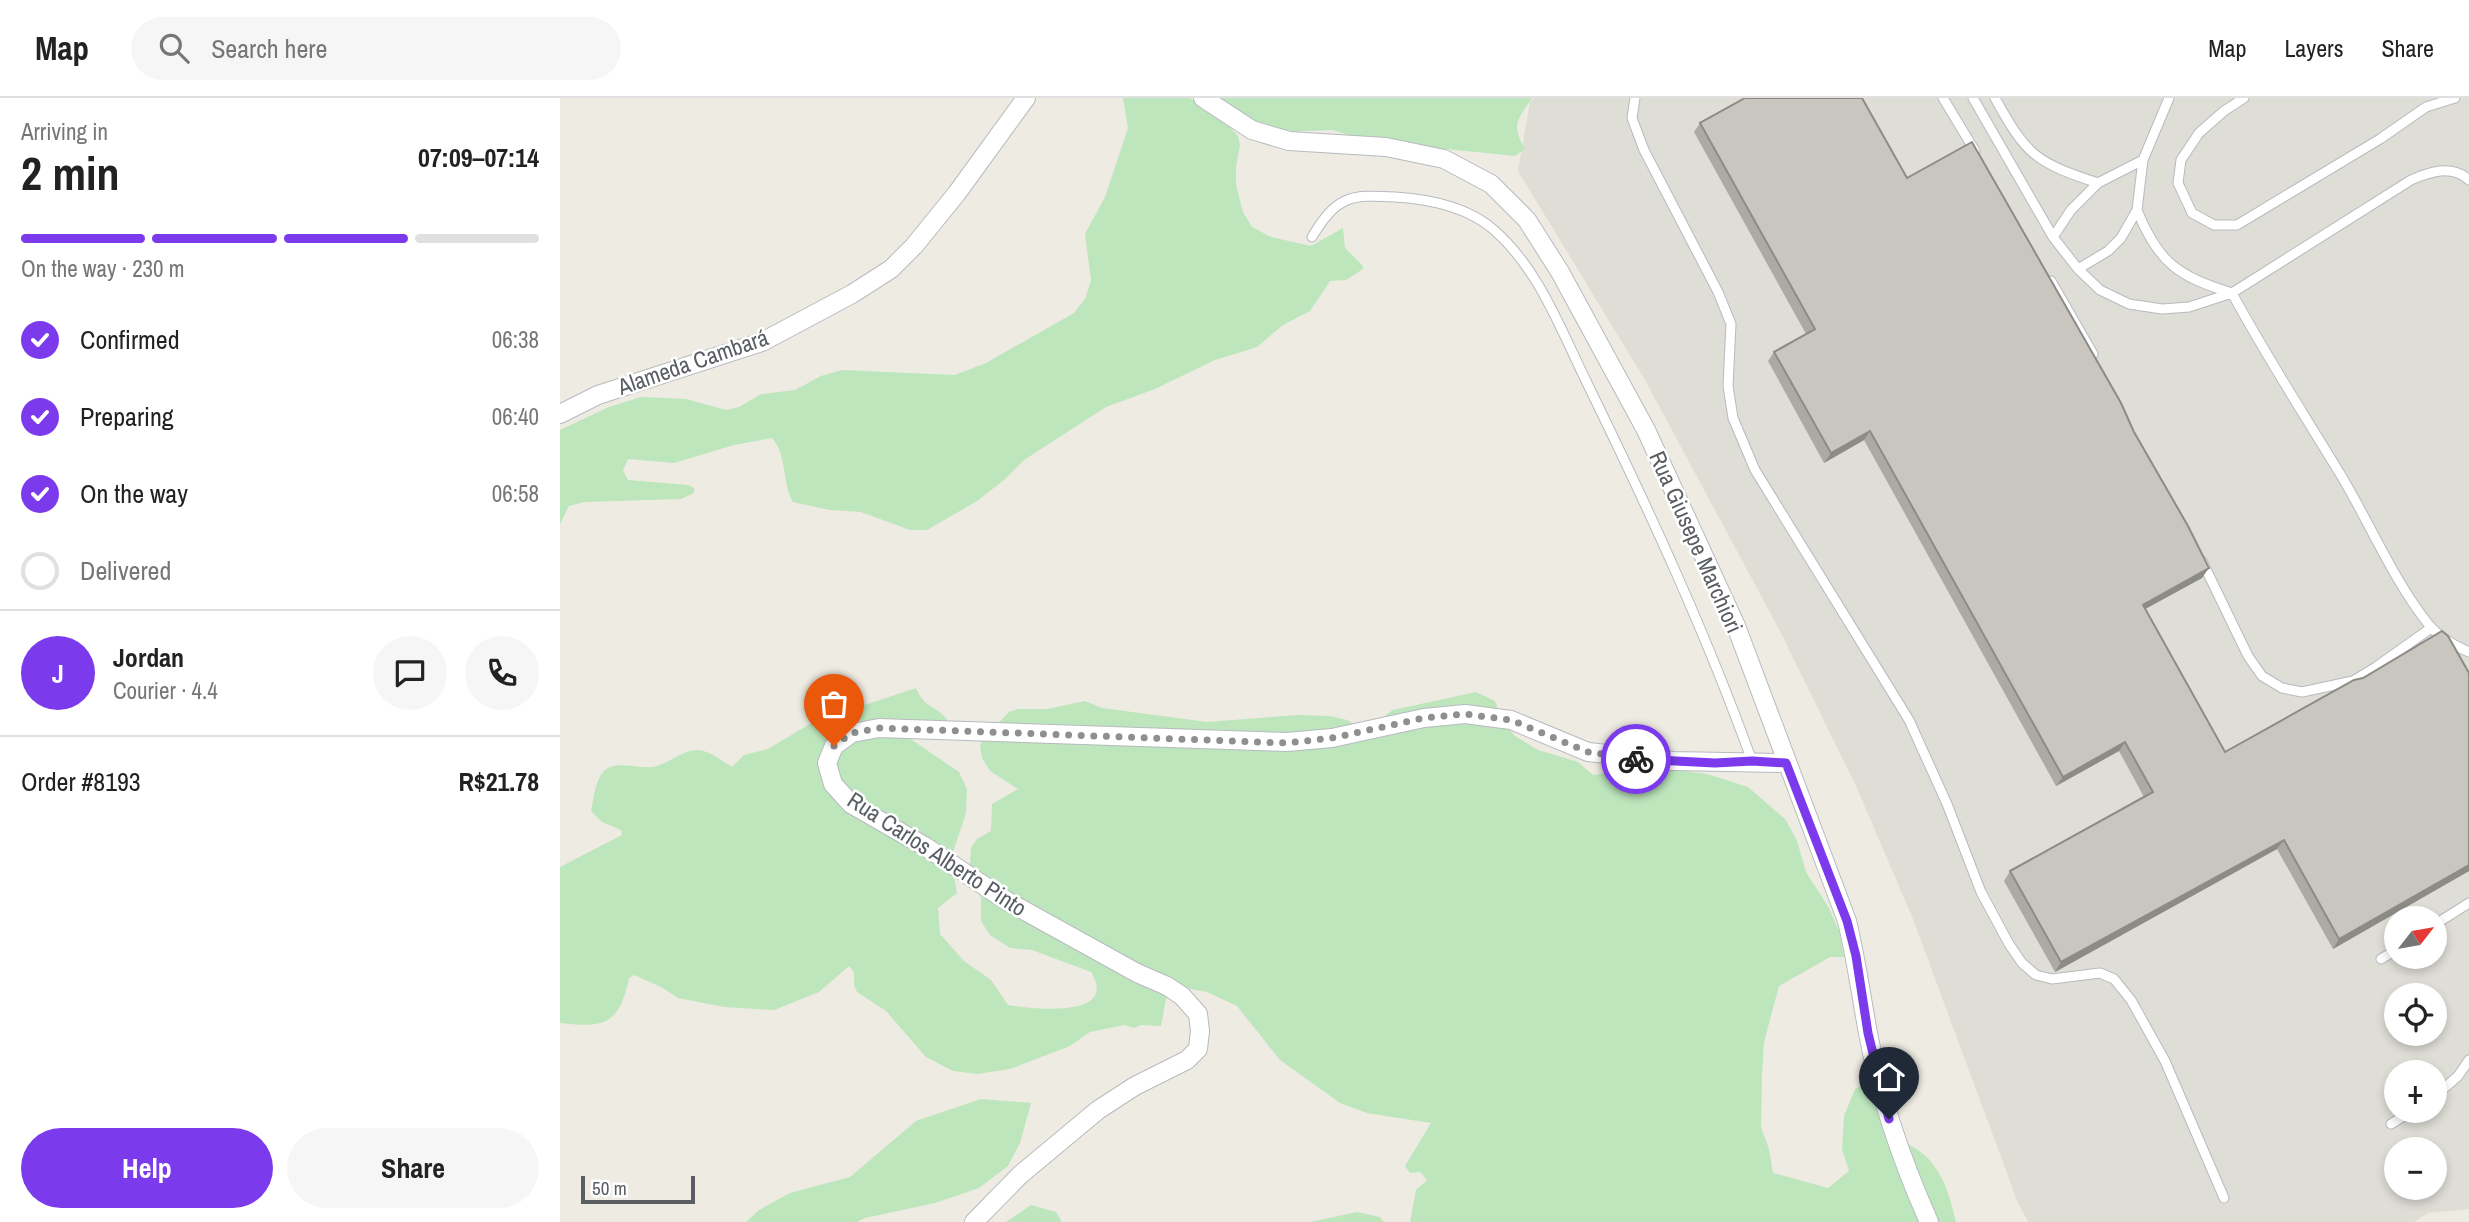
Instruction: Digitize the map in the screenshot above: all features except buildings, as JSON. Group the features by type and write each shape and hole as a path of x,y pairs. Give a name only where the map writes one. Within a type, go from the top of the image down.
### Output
{"street":[{"name":"Alameda Cambará","path":"560,414 598,395 762,342 852,294 891,269 914,246 957,193 1026,98"},
{"name":"Rua Giusepe Marchiori","path":"1203,98 1252,130 1290,141 1386,147 1444,159 1491,184 1527,220 1560,272 1646,430 1736,626 1847,921 1882,1094 1896,1144 1929,1222"},
{"name":"Rua Carlos Alberto Pinto","path":"974,1222 1020,1175 1098,1110 1135,1086 1187,1060 1198,1049 1198,1014 1182,996 1167,986 1137,973 1030,914 926,847 851,804 833,785 827,763 834,746 852,733 879,728 1287,743 1332,738 1424,718 1465,714 1511,720 1588,752 1673,761 1786,763"}],"lane":[{"path":"1635,98 1632,118 1644,150 1718,292 1731,324 1728,386 1733,418 1755,470 1909,720 1947,804 1981,892 2008,944 2022,963 2036,975 2052,979 2099,973 2114,979 2131,1000 2165,1061 2224,1198"},
{"path":"1944,98 1977,155"},
{"path":"1973,98 2053,237 2078,270 2100,290 2129,304 2140,306 2162,309 2189,307 2232,293 2411,180 2431,171 2448,171 2465,176 2469,180"},
{"path":"1995,98 2019,139 2037,158 2055,169 2098,183"},
{"path":"2078,270 2108,251 2121,238 2137,210 2143,160 2169,98"},
{"path":"2244,98 2199,133 2181,160 2178,183 2192,213 2214,225 2237,225 2380,139 2431,102 2455,98"},
{"path":"2053,237 2071,210 2098,183 2143,160"},
{"path":"1312,237 1325,215 1340,202 1366,195 1423,199 1460,211 1491,227 1517,252 1541,291 1628,467 1724,682 1752,761"},
{"path":"2137,210 2149,239 2165,260 2205,285 2232,293 2270,363 2342,477 2410,597 2431,628 2469,652"},
{"path":"2046,273 2101,369"},
{"path":"2200,555 2248,656 2262,676 2282,688 2302,692 2353,681 2431,628"},
{"path":"2447,917 2469,903"},
{"path":"2447,1086 2469,1060"}],"shaded area":[{"path":"1534,98 2469,98 2469,1209 2428,1213 2414,1222 2028,1222 2018,1203 1913,919 1856,786 1780,631 1645,380 1518,171 1530,102"}],"green space":[{"path":"1123,98 1190,98 1225,122 1238,136 1240,145 1236,185 1243,212 1252,227 1271,237 1311,246 1343,228 1345,248 1363,269 1346,280 1330,281 1310,311 1283,325 1257,347 1215,360 1155,389 1106,407 1024,460 977,501 927,530 910,530 861,512 830,510 793,502 780,452 772,438 734,445 674,463 628,459 623,470 628,480 688,485 694,488 694,493 681,499 584,502 569,506 560,524 560,430 609,407 641,397 686,399 726,410 739,407 761,394 795,390 821,376 842,370 955,375 986,363 1074,313 1085,299 1091,280 1085,234 1105,197 1128,128"},
{"path":"1204,98 1532,98 1517,128 1525,149 1515,156 1367,141 1333,130 1279,132"},
{"path":"916,688 923,700 948,721 940,727 906,736 959,772 967,789 966,813 951,858 957,893 938,908 940,934 964,961 991,980 1008,1005 1020,1007 1069,1008 1094,998 1097,987 1091,972 1032,950 1010,948 990,935 981,921 981,898 970,864 971,848 977,839 991,831 992,804 1018,789 990,771 982,758 980,746 983,739 1009,712 1018,709 1047,709 1085,701 1102,708 1207,722 1297,715 1330,716 1347,720 1367,731 1393,710 1476,692 1495,701 1503,723 1515,736 1538,750 1578,762 1593,775 1651,767 1707,774 1748,787 1786,820 1797,841 1806,872 1829,908 1839,931 1844,957 1830,957 1779,986 1764,1042 1762,1075 1761,1127 1769,1149 1773,1173 1828,1188 1849,1171 1842,1149 1844,1116 1855,1089 1869,1081 1877,1113 1893,1139 1919,1151 1937,1170 1956,1222 1410,1222 1416,1190 1427,1180 1420,1172 1410,1173 1405,1166 1431,1123 1367,1113 1340,1103 1280,1060 1237,1006 1207,992 1185,988 1173,991 1166,999 1161,1026 1141,1025 1134,1028 1124,1025 1090,1032 1070,1046 1010,1069 977,1074 953,1071 926,1057 886,1011 857,992 854,972 849,966 819,992 774,1010 724,1007 678,998 634,975 629,978 620,1006 608,1020 588,1025 560,1023 560,867 622,835 621,830 602,822 591,811 597,784 605,770 622,765 653,767 693,750 711,754 732,767 744,755 768,749 828,713 868,704"},
{"path":"981,1099 1031,1103 1020,1143 1008,1166 979,1188 935,1203 857,1222 746,1222 759,1210 790,1193 850,1177 916,1121"},
{"path":"1031,1205 1056,1212 1062,1222 1006,1222"},
{"path":"1357,1212 1380,1217 1384,1222 1310,1222"}],"way so far":[{"path":"834,746 852,733 879,728 1287,743 1332,738 1424,718 1465,714 1511,720 1588,752 1636,759"}],"route":[{"path":"1636,759 1786,763 1847,921 1856,956 1868,1033 1889,1119"}]}
